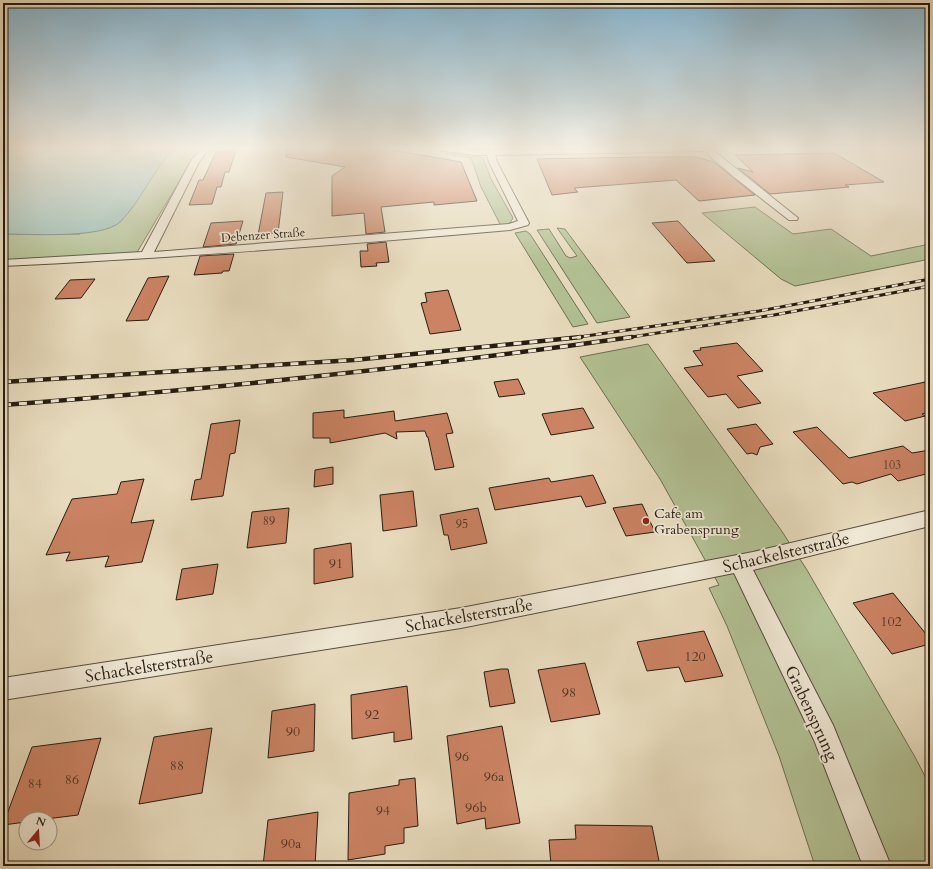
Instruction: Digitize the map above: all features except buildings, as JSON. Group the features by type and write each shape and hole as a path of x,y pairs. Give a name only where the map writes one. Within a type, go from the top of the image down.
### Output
{"street":[{"path":"146,256 181,189"},
{"name":"Debenzer Straße","path":"3,263 146,256 370,240 510,227 524,223 506,189"},
{"path":"754,189 793,218"},
{"name":"Schackelsterstraße","path":"3,689 461,618 739,564 930,518"},
{"name":"Grabensprung","path":"739,564 752,587 824,734 877,866"}],"green space":[{"path":"132,189 175,189 136,254 3,261 3,234 80,234"},
{"path":"482,189 496,189 513,218 510,223 501,226"},
{"path":"755,207 793,234 831,229 871,256 930,244 930,259 795,286 781,279 702,213"},
{"path":"557,228 565,229 630,317 597,323 537,230 549,229 566,256 570,258 577,256"},
{"path":"526,231 530,234 588,324 573,327 515,233"},
{"path":"648,344 781,530 807,570 915,757 930,786 930,866 815,866 779,756 727,626 709,588 719,585 660,479 580,357"}],"water":[{"path":"3,189 145,189 128,213 120,222 111,227 98,231 82,233 47,235 3,234"}],"railway":[{"path":"574,338 759,311 930,279"},
{"path":"626,338 774,315 930,286"},
{"path":"574,338 581,337"},
{"path":"626,338 632,337"},
{"path":"3,382 354,360 574,338"},
{"path":"3,405 160,392 318,376 475,358 626,338"}],"place":[{"name":"Cafe am Grabensprung","path":"646,521"}]}
